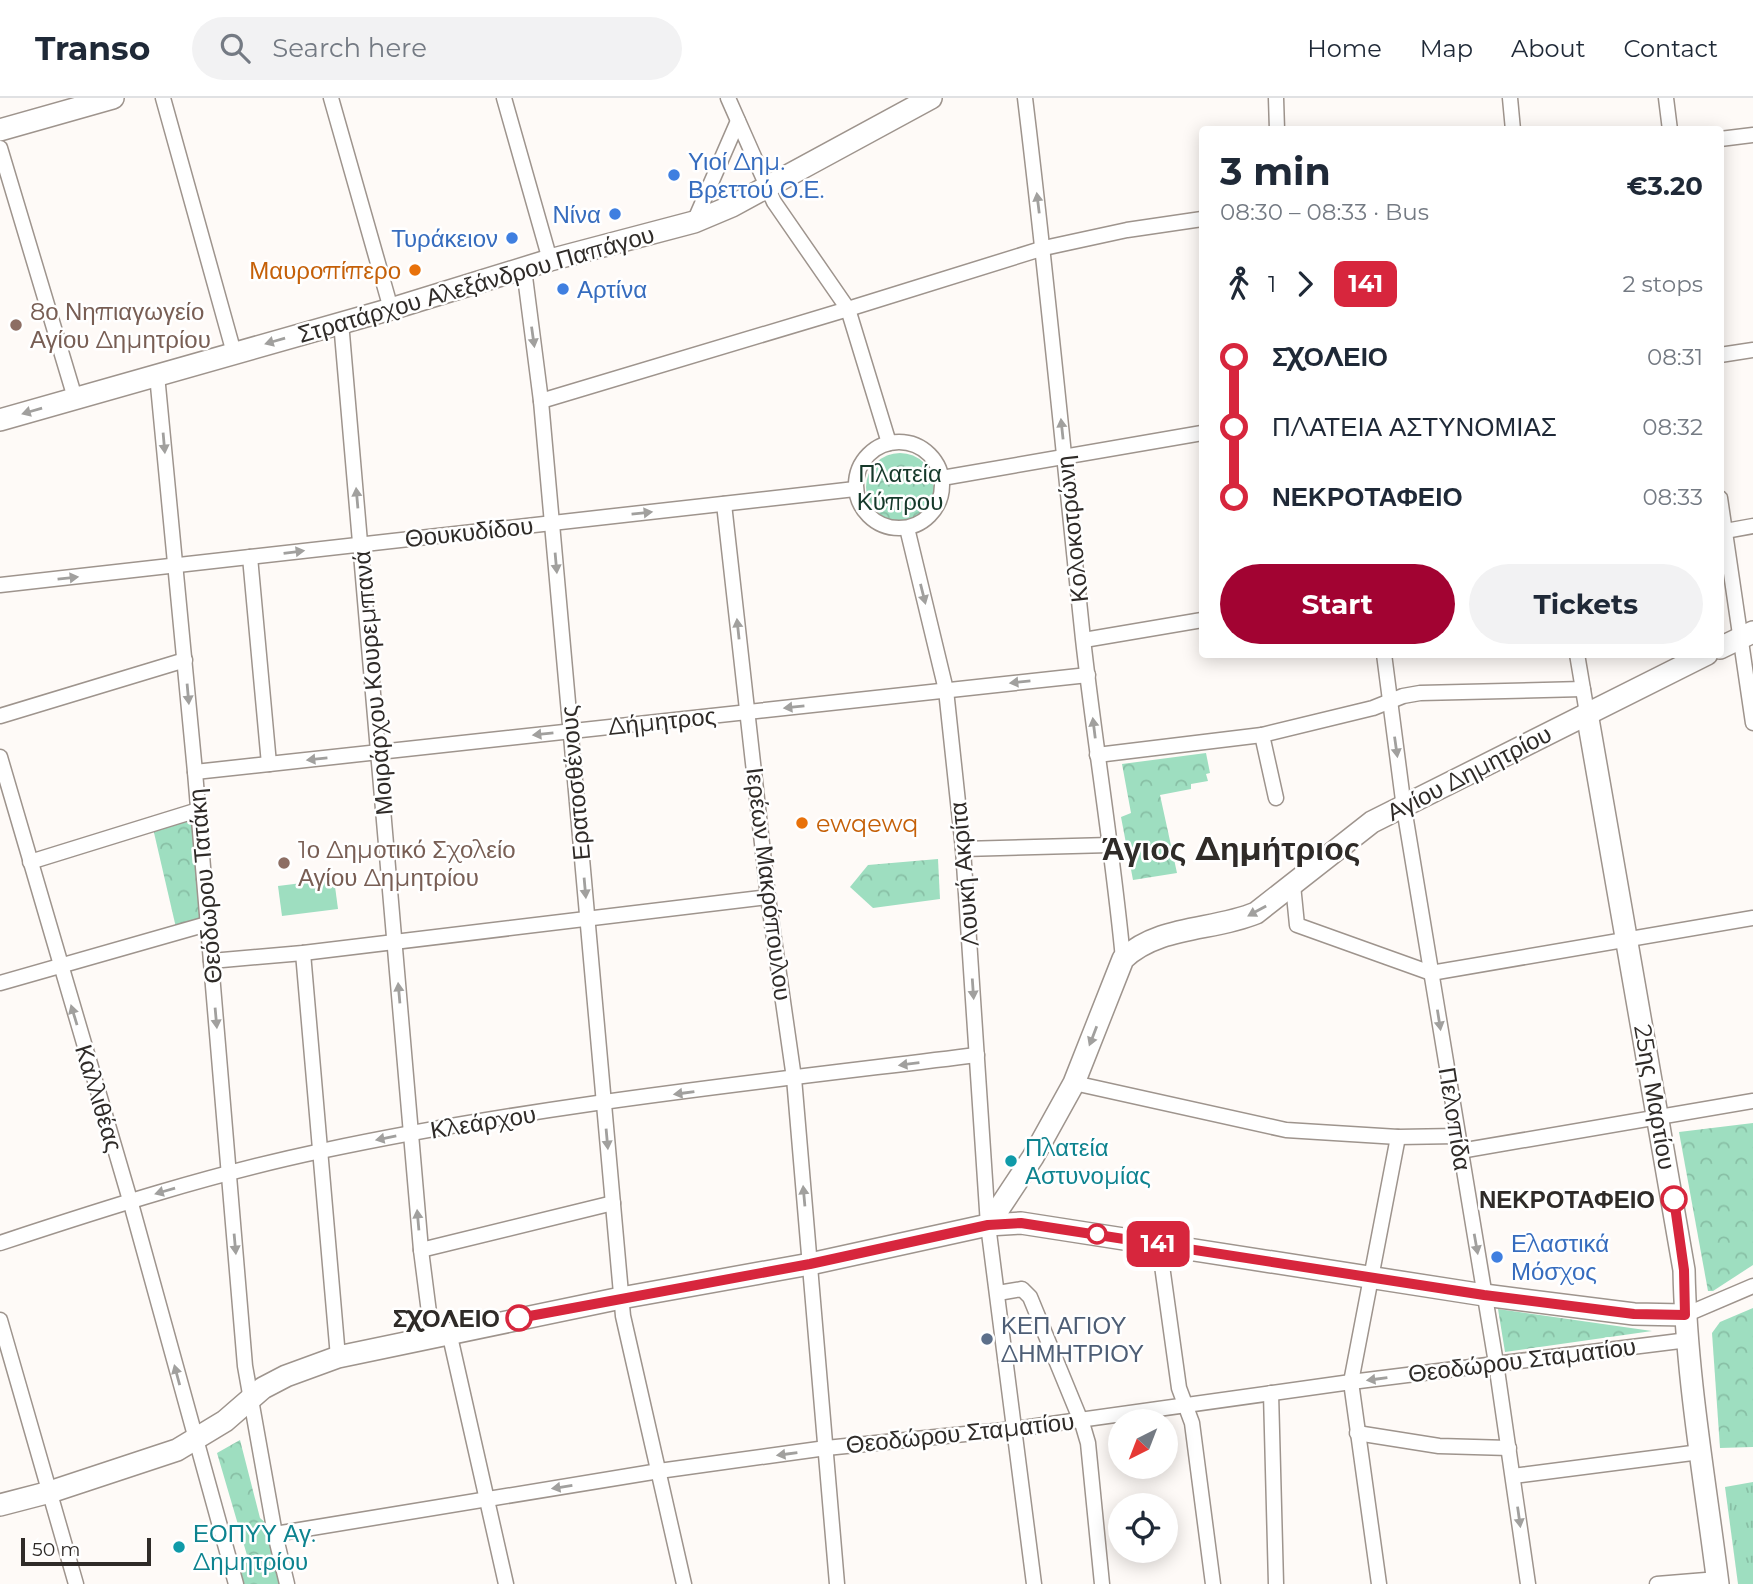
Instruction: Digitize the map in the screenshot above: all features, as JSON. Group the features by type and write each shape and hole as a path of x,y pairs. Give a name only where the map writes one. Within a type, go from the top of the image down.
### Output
{"main road":[{"path":"0,130 113,98"},
{"name":"Στρατάρχου Αλεξάνδρου Παπάγου","path":"0,420 391,309 550,260 694,222 766,188 905,104 931,98"},
{"path":"1724,646 1746,635"},
{"name":"Αγίου Δημητρίου","path":"1123,959 1143,943 1155,938 1256,913 1372,822 1699,658"},
{"name":"25ης Μαρτίου","path":"1587,713 1684,1270 1685,1315 1718,1581"},
{"path":"988,1225 1034,1157 1074,1083 1123,959"},
{"path":"0,1505 50,1492 177,1450 225,1421 263,1388 286,1376 338,1357 621,1297 810,1264 988,1225 1021,1223 1484,1295 1634,1314 1685,1315"}],"street":[{"path":"163,98 234,353"},
{"path":"331,98 391,309"},
{"path":"505,98 550,260"},
{"path":"728,98 766,188 848,309 889,443"},
{"name":"Κολοκοτρώνη","path":"1025,98 1044,248 1097,755 1123,959"},
{"path":"1276,98 1277,126"},
{"path":"1510,98 1513,126"},
{"path":"1666,98 1670,126"},
{"path":"694,222 738,121"},
{"path":"1724,139 1753,135"},
{"path":"0,148 75,398"},
{"path":"541,401 1044,248 1127,230 1199,219"},
{"name":"Ερατοσθένους","path":"524,269 541,401 623,1316 684,1584"},
{"name":"Μοιράρχου Κουρεμπανά","path":"341,322 421,1250 441,1334 488,1499 506,1584"},
{"path":"1724,354 1753,349"},
{"name":"Θεόδωρου Τατάκη","path":"157,375 195,772 245,1366 275,1534 288,1584"},
{"path":"942,478 1199,434"},
{"path":"889,443 911,443 926,451 937,465 942,478 941,497 934,510 924,521 907,528 888,527 872,519 863,509 855,489 858,471 866,457 889,443"},
{"name":"Θουκυδίδου","path":"0,585 855,489"},
{"name":"Ιερέων Μακρόπουλου","path":"724,504 768,897 794,1078 837,1584"},
{"path":"1724,532 1753,526"},
{"name":"Λουκή Ακρίτα","path":"907,528 946,690 963,849 988,1225 1034,1584"},
{"path":"1724,541 1746,635 1753,723"},
{"path":"250,557 269,764"},
{"path":"1084,640 1199,621"},
{"name":"Πελοπίδα","path":"1384,658 1404,808 1496,1363 1528,1584"},
{"name":"25ης Μαρτίου","path":"1578,658 1587,713"},
{"path":"0,716 185,660"},
{"name":"Δήμητρος","path":"195,772 1088,675"},
{"path":"1097,755 1262,735 1420,693 1583,689"},
{"path":"1262,735 1276,798"},
{"name":"Καλλιθέας","path":"0,757 130,1200 236,1584"},
{"path":"30,862 198,810"},
{"path":"963,849 1110,845"},
{"path":"1293,885 1297,925 1431,973 1753,918"},
{"path":"211,961 303,953 768,897"},
{"path":"0,983 207,924"},
{"path":"303,953 338,1357"},
{"name":"Κλεάρχου","path":"0,1243 130,1200 229,1173 319,1151 411,1133 604,1103 977,1055"},
{"path":"1074,1083 1286,1130 1398,1137 1457,1136"},
{"path":"1460,1151 1753,1101"},
{"path":"1379,1584 1351,1382 1398,1137"},
{"path":"421,1250 613,1203"},
{"path":"1159,1244 1179,1388 1192,1423 1213,1584"},
{"path":"1685,1315 1753,1286"},
{"path":"998,1293 1022,1289 1030,1297 1080,1420 1088,1443 1102,1584"},
{"path":"0,1320 76,1584"},
{"name":"Θεοδώρου Σταματίου","path":"275,1534 659,1471 826,1448 1015,1429 1351,1382 1688,1340"},
{"path":"1270,1393 1276,1584"},
{"path":"1357,1433 1439,1446 1509,1448"},
{"path":"1513,1476 1700,1452"},
{"path":"1657,1584 1718,1581"}],"green space":[{"name":"Πλατεία Κύπρου","path":"907,453 928,468 934,480 932,500 924,511 907,521 893,521 876,511 868,500 866,480 876,463 887,455"},
{"path":"1206,753 1210,773 1206,774 1208,781 1191,784 1191,789 1160,795 1177,873 1133,880 1121,817 1131,813 1122,764"},
{"path":"198,810 207,924 177,932 152,824"},
{"path":"938,859 940,899 873,908 850,887 868,865"},
{"path":"334,879 338,909 282,916 278,886"},
{"path":"1753,1123 1753,1265 1713,1291 1708,1291 1679,1132"},
{"path":"1753,1308 1753,1447 1720,1448 1712,1333 1720,1322"},
{"path":"1498,1309 1652,1331 1505,1352"},
{"path":"240,1440 260,1518 268,1525 283,1584 244,1584 239,1565 249,1562 217,1453"},
{"path":"1753,1482 1753,1584 1738,1584 1725,1487"}],"bus line":[{"name":"141","path":"519,1318 810,1264 988,1225 1021,1223 1484,1295 1634,1314 1685,1315 1684,1270 1674,1199"}],"place":[{"name":"Υιοί Δημ. Βρεττού Ο.Ε.","path":"674,175"},
{"name":"Νίνα","path":"615,214"},
{"name":"Τυράκειον","path":"512,238"},
{"name":"Μαυροπίπερο","path":"415,270"},
{"name":"Αρτίνα","path":"563,289"},
{"name":"8ο Νηπιαγωγείο Αγίου Δημητρίου","path":"16,325"},
{"name":"ewqewq","path":"802,823"},
{"name":"1ο Δημοτικό Σχολείο Αγίου Δημητρίου","path":"284,863"},
{"name":"Πλατεία Αστυνομίας","path":"1011,1161"},
{"name":"ΝΕΚΡΟΤΑΦΕΙΟ","path":"1674,1199"},
{"name":"Ελαστικά Μόσχος","path":"1497,1257"},
{"name":"ΣΧΟΛΕΙΟ","path":"519,1318"},
{"name":"ΚΕΠ ΑΓΙΟΥ ΔΗΜΗΤΡΙΟΥ","path":"987,1339"},
{"name":"ΕΟΠΥΥ Αγ. Δημητρίου","path":"179,1547"}],"district":[{"name":"Άγιος Δημήτριος","path":"1231,848"}]}
